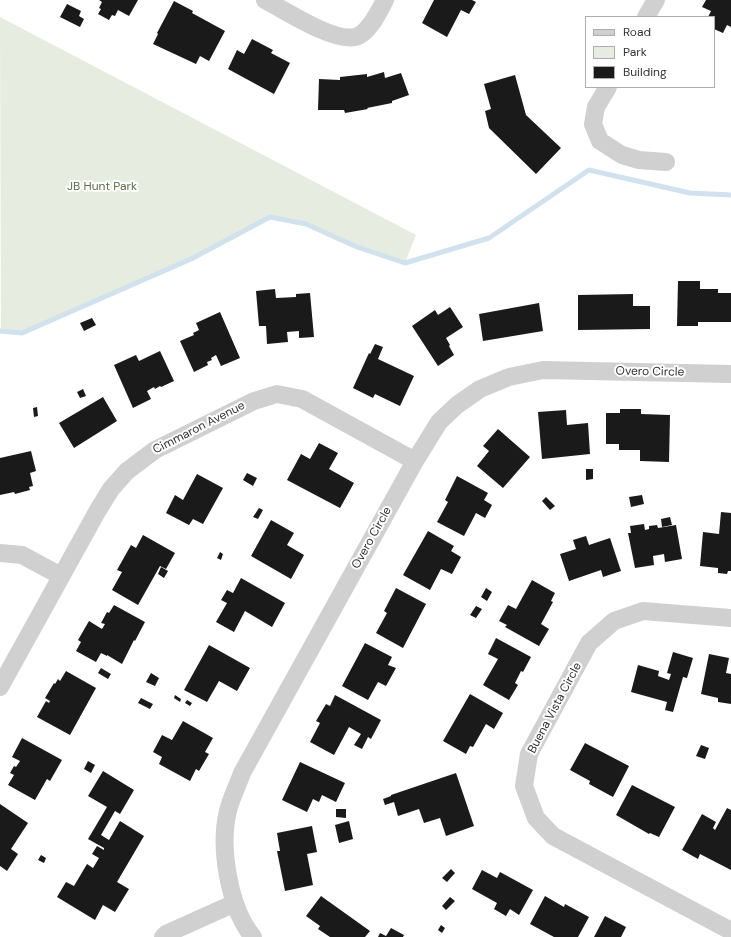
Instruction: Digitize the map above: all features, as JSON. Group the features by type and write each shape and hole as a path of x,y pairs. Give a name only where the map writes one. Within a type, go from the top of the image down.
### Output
{"street":[{"path":"265,0 322,30 339,36 356,37 370,27 386,0"},
{"path":"647,16 656,0"},
{"path":"607,88 596,107 593,124 600,141 622,155 639,160 666,162"},
{"name":"Overo Circle","path":"253,937 246,929 228,882 224,834 228,810 242,773 415,461 439,422 457,405 480,390 509,376 543,370 731,374"},
{"name":"Cimmaron Avenue","path":"0,687 111,489 127,471 155,450 254,401 277,394 302,399 415,461"},
{"path":"0,553 22,555 61,576"},
{"name":"Buena Vista Circle","path":"731,618 643,611 614,621 590,643 586,650 530,754 524,786 536,818 553,836 731,931"},
{"path":"162,937 235,902"}],"green space":[{"name":"JB Hunt Park","path":"0,17 416,235 405,263 357,247 306,224 270,217 191,259 22,333 1,331"}],"building":[{"path":"99,0 138,0 129,16 118,10 115,16 112,15 109,20 98,14 101,9 99,8 102,2"},
{"path":"434,0 472,0 476,2 469,14 461,10 447,37 422,23"},
{"path":"706,0 731,0 731,27 727,25 723,33 715,29 715,16 708,16 711,11 702,7"},
{"path":"174,1 193,11 192,13 225,31 209,61 200,56 196,64 153,44 158,34 157,33"},
{"path":"67,4 81,11 79,16 84,19 80,27 60,17"},
{"path":"252,39 273,50 271,53 290,63 274,94 228,69 237,50 244,54"},
{"path":"384,72 385,78 401,73 409,95 392,101 392,103 345,113 344,110 318,110 319,79 340,80 340,77 367,74 367,77"},
{"path":"515,75 526,115 561,148 536,174 489,128 485,111 491,109 484,84"},
{"path":"678,281 700,281 700,289 718,289 718,293 731,293 731,322 698,322 698,326 677,326"},
{"path":"275,289 276,298 296,297 296,294 310,293 314,337 299,338 299,331 287,332 288,342 267,344 266,326 259,326 256,291"},
{"path":"633,294 633,306 650,306 650,329 578,330 578,295"},
{"path":"539,303 543,331 483,341 479,314"},
{"path":"450,307 463,327 446,338 454,355 438,366 412,326 435,310 438,315"},
{"path":"220,312 240,358 221,366 216,355 211,358 212,360 207,362 208,365 194,372 180,341 194,335 193,333 199,330 196,323"},
{"path":"92,318 96,325 84,331 80,323"},
{"path":"375,344 383,347 378,359 414,376 400,406 375,394 373,398 353,388 369,353 370,354"},
{"path":"160,351 174,381 155,389 154,387 147,391 151,399 133,408 114,365 136,355 139,361"},
{"path":"83,389 86,396 80,398 77,392"},
{"path":"103,397 117,421 74,448 59,423"},
{"path":"37,407 38,416 34,417 33,408"},
{"path":"620,409 641,409 641,414 670,415 669,462 640,461 640,450 619,450 619,444 606,444 606,413 620,413"},
{"path":"566,410 567,425 588,423 590,454 542,459 538,412"},
{"path":"498,429 530,457 503,488 477,466 489,451 483,446"},
{"path":"319,443 338,453 329,469 354,483 340,508 287,480 301,454 310,459"},
{"path":"31,451 36,471 30,473 33,486 29,487 30,490 15,494 14,492 0,495 0,458"},
{"path":"586,469 593,469 593,479 586,480"},
{"path":"247,473 257,478 253,486 243,480"},
{"path":"197,474 223,488 203,524 193,519 189,525 166,513 175,495 183,500"},
{"path":"457,476 488,493 484,500 492,505 485,518 476,513 464,536 437,522 448,502 445,500"},
{"path":"642,495 644,504 631,507 629,497"},
{"path":"546,497 555,506 550,510 542,501"},
{"path":"259,508 263,510 258,519 253,517"},
{"path":"721,512 731,513 731,571 728,571 727,574 718,573 718,568 700,566 703,532 719,534"},
{"path":"670,517 672,525 662,527 661,519"},
{"path":"271,520 294,533 287,545 304,555 291,579 251,556"},
{"path":"644,524 645,530 649,529 649,526 657,525 658,528 676,525 682,559 665,562 664,554 653,556 654,565 635,568 628,533 631,533 630,526"},
{"path":"428,531 454,546 451,551 461,557 452,574 441,569 430,590 403,575"},
{"path":"143,535 175,553 166,569 160,566 138,605 112,590 122,572 117,570 131,545 136,548"},
{"path":"586,536 589,545 610,538 621,571 603,577 601,570 569,581 560,554 576,549 573,540"},
{"path":"220,552 223,554 221,560 217,558"},
{"path":"161,567 168,571 164,578 158,574"},
{"path":"241,578 285,603 272,627 245,611 234,632 216,622 227,603 221,600 227,590 233,593"},
{"path":"532,580 555,593 551,601 553,602 541,624 549,629 539,646 505,627 507,625 499,621 508,605 516,609"},
{"path":"396,588 426,604 403,648 376,633 387,613 384,611"},
{"path":"486,588 492,592 487,601 481,597"},
{"path":"114,605 145,622 122,664 101,653 96,662 76,651 81,642 78,640 89,621 102,629 105,624 101,623 107,612 109,613"},
{"path":"476,606 482,609 476,618 470,615"},
{"path":"496,638 531,657 523,672 521,671 515,683 518,685 509,700 483,685 498,659 488,654"},
{"path":"365,643 392,657 388,665 396,668 386,686 378,682 368,700 342,686"},
{"path":"209,645 250,668 237,691 219,681 207,702 184,690"},
{"path":"673,652 693,658 687,678 683,677 673,712 665,710 667,702 631,692 638,665 659,671 658,676 669,680 671,674 667,673"},
{"path":"709,654 729,658 726,673 731,674 731,704 718,702 718,698 701,694"},
{"path":"101,668 111,674 108,679 98,673"},
{"path":"66,671 96,688 70,735 37,717 46,701 49,703 50,701 45,698 54,683 55,684 58,679 60,681"},
{"path":"151,673 159,678 155,686 146,682"},
{"path":"470,694 503,713 494,729 486,724 473,747 470,746 466,754 443,741"},
{"path":"175,695 181,699 180,702 174,698"},
{"path":"335,695 381,720 371,739 368,737 362,749 354,745 361,734 349,727 334,755 310,742 320,723 316,721 326,704 330,706"},
{"path":"141,698 153,704 150,709 138,703"},
{"path":"187,700 192,703 190,706 185,703"},
{"path":"183,721 213,738 205,752 209,754 199,771 196,769 190,781 159,764 162,757 153,752 162,735 172,740"},
{"path":"22,738 62,760 50,781 47,779 35,800 8,785 14,775 10,773 14,766 16,767 20,761 12,757"},
{"path":"585,743 629,766 613,797 589,784 590,781 570,770"},
{"path":"701,745 709,748 705,759 696,756"},
{"path":"88,761 95,765 91,773 84,769"},
{"path":"300,762 345,783 336,802 322,795 319,802 313,799 307,812 282,800"},
{"path":"103,771 134,790 120,814 115,811 101,835 109,840 120,821 144,836 117,882 129,889 115,912 103,905 95,920 57,897 66,882 74,886 87,864 93,868 99,858 92,854 97,846 104,850 104,848 88,839 107,807 88,796"},
{"path":"456,773 474,826 446,836 440,818 424,823 419,809 398,816 394,802 385,805 383,799 391,795"},
{"path":"632,785 675,807 659,837 650,833 649,834 616,815"},
{"path":"0,804 28,823 11,849 18,854 7,871 0,866"},
{"path":"727,808 731,810 731,870 700,854 698,859 682,850 702,814 716,822 713,828 715,830"},
{"path":"336,809 346,809 346,818 336,817"},
{"path":"349,821 353,839 339,843 335,825"},
{"path":"312,826 317,852 307,854 313,885 285,891 277,851 280,851 277,833"},
{"path":"41,855 46,858 44,863 38,860"},
{"path":"451,869 455,873 447,882 442,878"},
{"path":"482,870 497,878 500,872 533,890 519,915 510,909 506,916 494,909 497,903 472,889"},
{"path":"321,896 370,931 365,937 330,937 318,929 320,926 306,916"},
{"path":"545,896 564,907 565,904 589,917 578,937 554,937 530,924"},
{"path":"450,897 455,901 446,910 442,906"},
{"path":"605,916 626,927 621,937 594,937"},
{"path":"441,925 445,928 442,933 438,930"},
{"path":"391,928 404,935 403,937 378,937 380,933 386,936"}],"waterway":[{"path":"0,331 22,333 191,259 270,217 306,224 357,247 405,263 489,238 589,170 690,193 731,195"}]}
